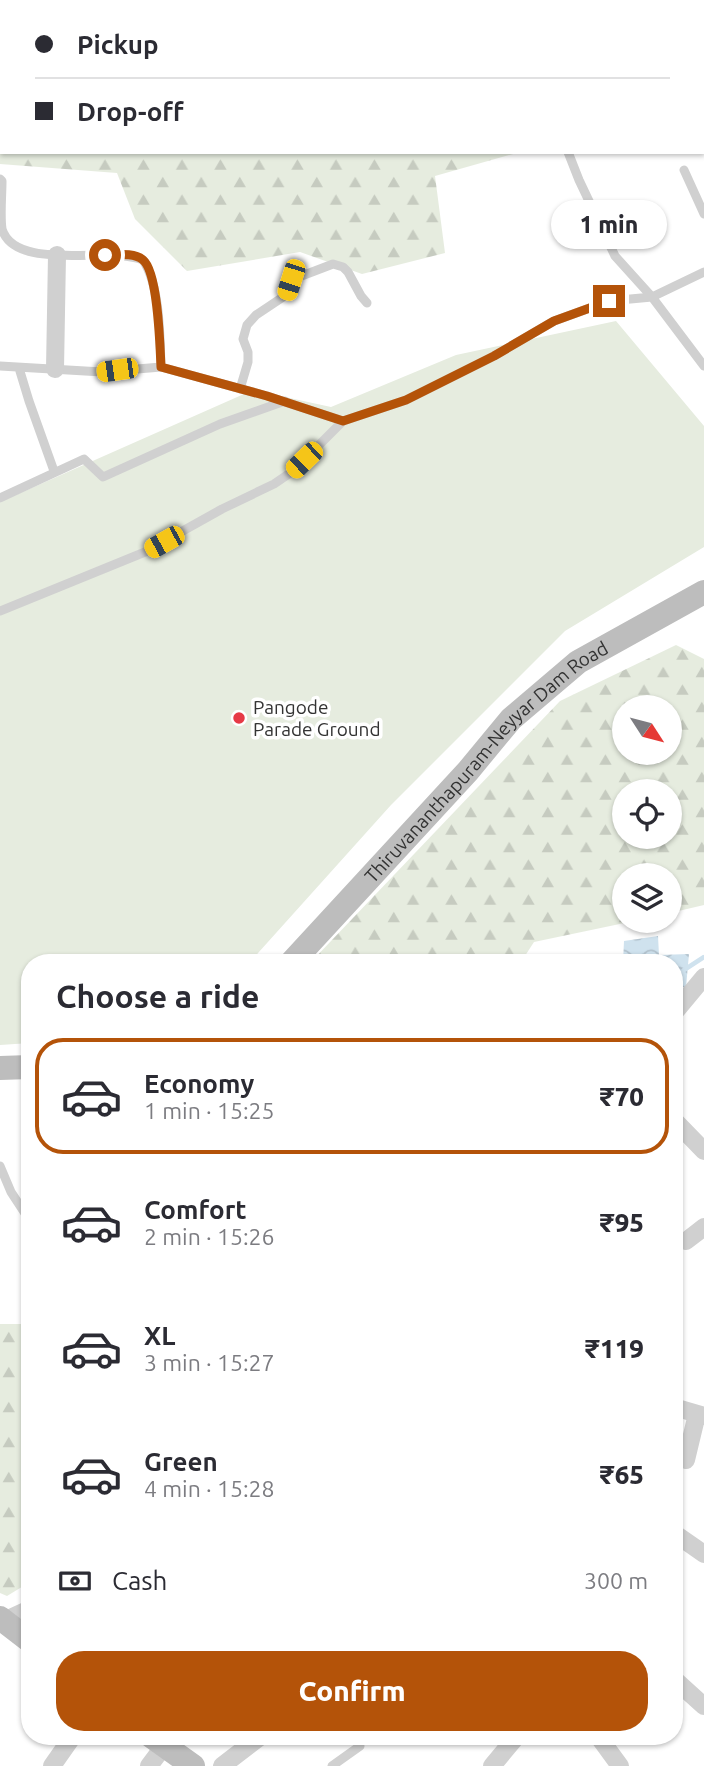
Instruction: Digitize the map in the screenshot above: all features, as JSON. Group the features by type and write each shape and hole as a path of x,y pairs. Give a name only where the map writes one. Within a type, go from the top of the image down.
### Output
{"main road":[{"name":"Thiruvananthapuram-Neyyar Dam Road","path":"299,954 468,771 511,719 578,662 704,592"},
{"path":"0,1068 21,1067"},
{"path":"2,1619 21,1634"},
{"path":"163,1745 192,1766"}],"street":[{"path":"55,369 57,255"},
{"path":"683,1002 704,977"},
{"path":"683,1129 704,1151"},
{"path":"687,1241 704,1227"},
{"path":"683,1409 700,1415 686,1460"},
{"path":"683,1540 704,1554"},
{"path":"2,1619 21,1612"},
{"path":"683,1687 704,1706"},
{"path":"52,1766 67,1745"},
{"path":"149,1766 157,1745"},
{"path":"222,1766 249,1745"},
{"path":"492,1766 510,1745"},
{"path":"605,1745 620,1766"}],"lane":[{"path":"569,154 615,256 652,297 704,366"},
{"path":"684,170 704,214"},
{"path":"0,179 1,226 5,236 16,245 32,253 124,255 143,260 149,269 159,313 161,367"},
{"path":"240,389 248,362 248,352 243,339 247,325 256,315 286,295 291,280 333,264 343,267 367,303"},
{"path":"0,611 145,552 222,509 274,484 293,471 343,421 406,400 494,356 554,321 609,301 652,297 704,272"},
{"path":"0,366 102,372 161,367 222,382 343,421"},
{"path":"19,368 54,471"},
{"path":"0,498 84,459 103,477 220,424 285,401"},
{"path":"0,1166 21,1207"},
{"path":"332,1766 360,1746"}],"green space":[{"path":"0,154 513,154 435,176 445,253 362,274 300,252 187,271 135,219 117,173 0,164"},
{"name":"Pangode Parade Ground","path":"616,321 704,426 704,547 565,631 391,805 257,954 21,954 21,1044 0,1045 0,502 253,390 331,407 456,355"},
{"path":"676,645 704,659 704,905 682,910 682,863 612,863 612,926 534,942 526,954 319,954 560,701"},
{"path":"0,1324 21,1324 21,1587 7,1596 0,1593"}],"water":[{"path":"658,936 659,954 623,954 624,941"},
{"path":"683,954 689,954 686,987 683,988"}],"waterway":[{"path":"684,970 704,957"}],"place":[{"name":"Pangode Parade Ground","path":"239,718"}],"route":[{"path":"105,255 136,257 143,260 149,269 159,313 161,367 222,382 343,421 406,400 494,356 554,321 609,301"}]}
